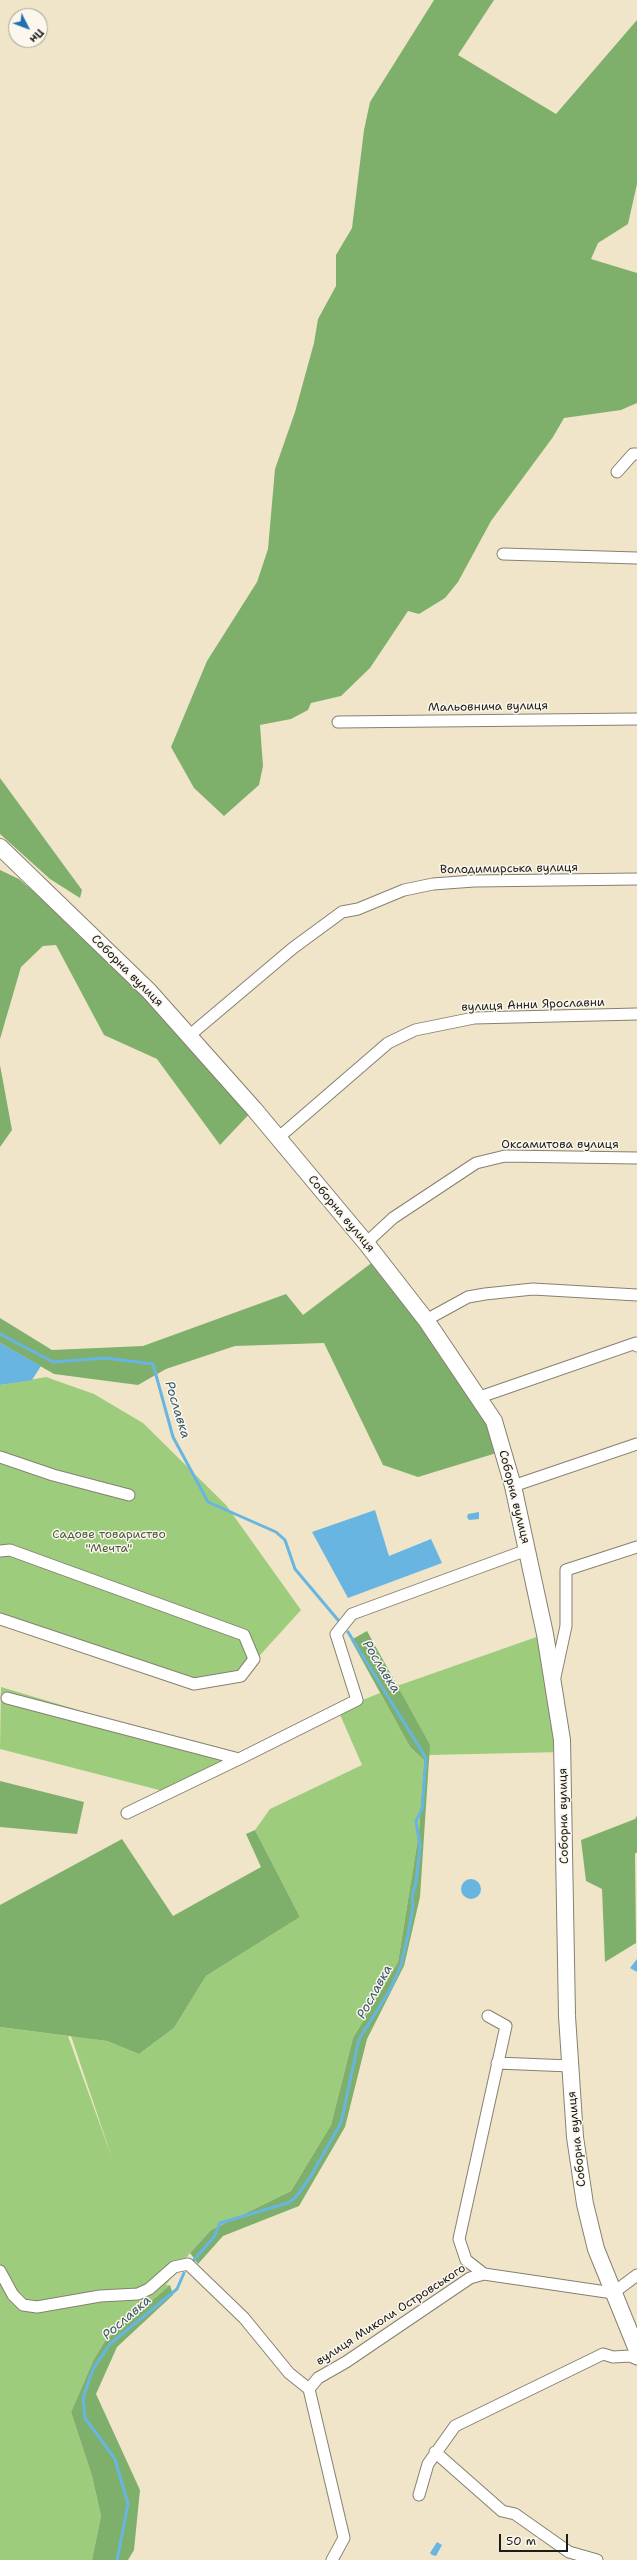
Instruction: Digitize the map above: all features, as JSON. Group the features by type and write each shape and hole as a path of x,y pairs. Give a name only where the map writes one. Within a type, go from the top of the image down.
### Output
{"street":[{"path":"617,472 634,454 637,454"},
{"path":"503,554 637,558"},
{"name":"Мальовнича вулиця","path":"338,722 637,719"},
{"name":"Соборна вулиця","path":"0,847 149,991 190,1035 366,1243 426,1320 480,1397 494,1421 513,1486 527,1550 554,1682 562,1740 567,2016 575,2138 585,2204 596,2249 637,2350"},
{"path":"0,860 23,868"},
{"name":"Володимирська вулиця","path":"190,1035 293,948 342,912 358,909 404,890 433,884 474,881 637,879"},
{"name":"вулиця Анни Ярославни","path":"278,1138 388,1043 415,1030 474,1018 637,1014"},
{"name":"Оксамитова вулиця","path":"366,1243 393,1218 476,1163 505,1156 637,1158"},
{"path":"426,1320 468,1297 485,1294 533,1289 637,1295"},
{"path":"480,1397 636,1343 637,1346"},
{"path":"513,1486 637,1444"},
{"path":"0,1457 53,1475 129,1494"},
{"path":"554,1682 566,1626 566,1570 637,1547"},
{"path":"0,1551 10,1550 244,1634 254,1659 241,1676 194,1684 0,1619"},
{"path":"127,1813 357,1700 336,1634 352,1614 527,1550"},
{"path":"7,1698 239,1759"},
{"name":"вулиця Миколи Островського","path":"484,2274 466,2260 459,2239 506,2026 488,2016"},
{"path":"497,2063 570,2066"},
{"path":"0,2271 13,2294 23,2305 37,2307 100,2296 138,2294 149,2290 174,2267 188,2264 244,2318 289,2373 309,2389 344,2538 332,2560"},
{"path":"484,2274 613,2293 637,2275"},
{"name":"вулиця Миколи Островського","path":"309,2389 318,2378 346,2362 470,2278 484,2274"},
{"path":"419,2495 428,2464 435,2452 455,2426 603,2354 613,2357 630,2356 637,2359"},
{"path":"435,2452 502,2511 516,2514 569,2552 596,2560"}],"green space":[{"path":"434,0 494,0 458,55 556,114 637,20 637,184 628,224 598,243 591,259 637,273 637,403 621,410 564,418 553,437 491,521 458,582 445,598 419,614 408,611 370,668 341,696 311,703 308,710 291,719 260,725 263,766 259,785 224,816 194,788 171,747 207,661 257,582 268,549 275,469 295,412 314,343 318,319 336,286 336,255 352,228 364,130 370,102"},
{"path":"0,778 82,890 80,898 50,879 0,834"},
{"path":"0,870 19,879 149,991 254,1109 220,1145 157,1059 104,1035 56,945 43,946 21,967 0,1039"},
{"path":"0,1065 12,1130 0,1147"},
{"path":"378,1258 430,1326 503,1451 418,1477 383,1465 324,1343 235,1346 166,1369 138,1385 54,1374 0,1343 0,1318 52,1350 143,1346 286,1294 303,1315"},
{"name":"Садове товариство \"Мечта\"","path":"46,1377 94,1394 143,1423 226,1505 301,1610 241,1676 194,1684 0,1619 0,1385"},
{"path":"367,1631 430,1745 420,1897 404,1966 367,2039 345,2127 299,2206 223,2236 198,2264 190,2253 211,2230 291,2191 331,2125 353,2038 398,1962 419,1832 424,1760 410,1747 351,1640"},
{"path":"545,1634 563,1752 429,1755 429,1745 397,1686"},
{"path":"1,1687 239,1758 163,1791 0,1749"},
{"path":"380,1693 410,1747 424,1760 419,1832 398,1962 353,2038 331,2125 291,2191 211,2230 190,2253 166,2285 170,2285 105,2341 94,2359 71,2412 92,2476 101,2516 92,2560 0,2560 0,2027 68,2036 112,2158 71,2036 107,2041 139,2054 174,2028 206,1976 300,1917 255,1830 270,1809 362,1765 338,1710"},
{"path":"0,1781 84,1802 77,1834 0,1827"},
{"path":"637,1816 637,1852 635,1854 636,1943 605,1962 602,1889 586,1881 581,1840 635,1819"},
{"path":"255,1830 300,1917 206,1976 174,2028 139,2054 107,2041 0,2027 0,1905 122,1839 173,1916 261,1867 246,1834"},
{"path":"170,2285 173,2295 117,2347 96,2394 140,2490 134,2550 128,2560 92,2560 101,2516 92,2476 71,2412 94,2359 105,2341"}],"water":[{"path":"0,1343 41,1366 32,1380 0,1385"},
{"path":"375,1510 389,1556 431,1539 442,1563 348,1598 312,1532"},
{"path":"479,1512 479,1519 469,1520 467,1517 468,1514"},
{"path":"467,1879 475,1879 481,1885 481,1893 475,1899 467,1899 461,1893 461,1885"},
{"path":"637,1959 637,1972 630,1968"},
{"path":"437,2542 442,2545 436,2556 430,2553"}],"waterway":[{"name":"Рославка","path":"0,1334 53,1362 105,1358 153,1364 173,1437 208,1502 276,1532 285,1540 295,1569 338,1620"},
{"name":"Рославка","path":"194,2260 214,2237 220,2223 288,2203 295,2198 309,2179 341,2123 359,2039 390,1990 401,1965 413,1906 412,1896 416,1883 420,1846 416,1821 422,1809 426,1758 348,1632"},
{"name":"Рославка","path":"117,2560 128,2504 115,2459 85,2418 83,2398 93,2369 110,2344 177,2289 184,2273"}]}
